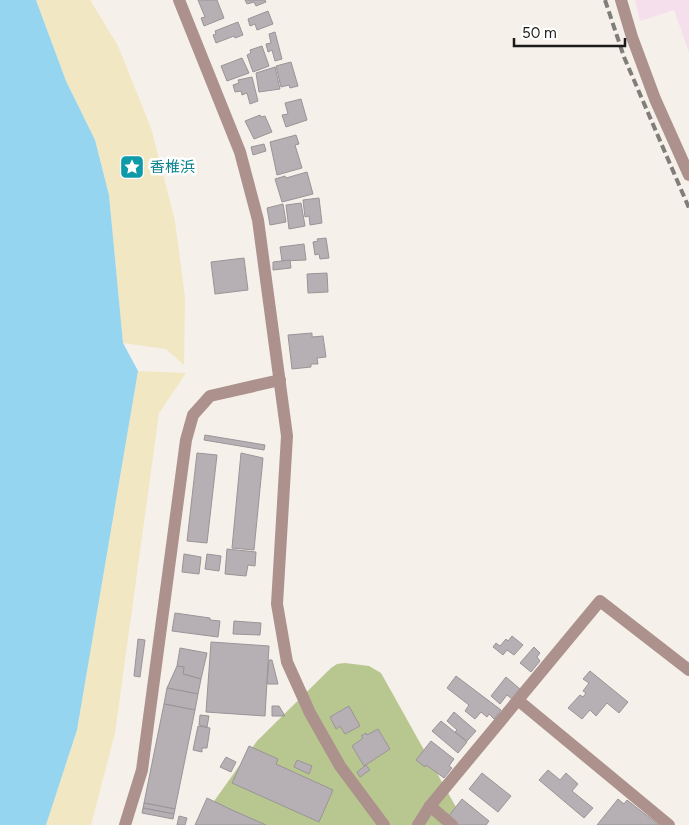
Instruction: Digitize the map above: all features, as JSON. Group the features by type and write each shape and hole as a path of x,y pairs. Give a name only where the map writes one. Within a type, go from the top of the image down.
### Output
{"street":[{"path":"179,0 240,152 258,220 287,436 277,604 286,662 310,713 340,766 384,825"},
{"path":"621,0 632,37 655,99 686,163 689,175"},
{"path":"125,825 142,770 186,440 193,415 210,396 280,380"},
{"path":"418,825 430,806 600,601 689,670"},
{"path":"518,701 669,825"},
{"path":"430,806 452,825"}],"shaded area":[{"path":"635,0 689,0 689,52 674,10 640,21"}],"green space":[{"path":"337,664 369,666 381,673 466,825 197,825 257,741 331,668"}],"sand":[{"name":"香椎浜","path":"36,0 90,0 118,46 151,128 175,221 185,298 184,365 166,349 123,343 109,195 95,140 66,81"},
{"path":"138,371 186,373 159,413 115,733 91,825 46,825 77,730"}],"water":[{"path":"0,0 36,0 66,81 95,140 109,195 123,343 138,371 77,730 46,825 0,825"}],"building":[{"path":"198,0 217,0 224,18 204,26 201,18 205,17"},
{"path":"245,0 265,0 266,2 256,6 254,2 247,4"},
{"path":"268,11 273,24 257,30 255,24 250,26 248,19"},
{"path":"238,22 243,35 235,38 234,36 216,43 213,35 216,34 215,31"},
{"path":"275,32 282,59 275,61 272,50 268,52 266,44 271,43 269,34"},
{"path":"262,46 269,66 253,72 247,55 251,53 250,50"},
{"path":"242,58 249,73 227,81 221,66"},
{"path":"291,62 298,86 290,88 289,85 281,87 276,66"},
{"path":"275,67 280,89 259,92 256,73"},
{"path":"252,77 258,101 250,104 247,93 242,95 241,91 235,92 233,85 239,83 238,80"},
{"path":"301,99 307,120 286,127 282,115 288,114 285,103"},
{"path":"260,115 261,117 265,116 272,132 254,139 245,121"},
{"path":"296,135 299,144 295,145 302,168 277,175 270,142"},
{"path":"264,144 266,151 253,155 251,147"},
{"path":"307,172 313,194 282,202 275,179"},
{"path":"319,198 322,223 310,225 309,216 305,217 303,200"},
{"path":"301,203 305,226 289,229 286,205"},
{"path":"283,204 286,222 270,225 267,208"},
{"path":"326,238 329,258 320,259 319,254 315,255 313,242 318,241 317,239"},
{"path":"304,244 306,260 282,261 280,247"},
{"path":"244,258 248,290 215,294 211,262"},
{"path":"290,260 291,268 273,270 273,262"},
{"path":"327,273 328,292 308,293 307,274"},
{"path":"312,333 312,337 323,336 326,357 317,358 318,364 311,364 311,367 292,369 288,335"},
{"path":"205,435 265,445 264,450 204,440"},
{"path":"197,453 217,455 207,543 187,541"},
{"path":"241,453 263,458 254,550 232,548"},
{"path":"227,549 256,552 255,566 248,565 246,576 225,574"},
{"path":"184,554 201,557 199,574 182,572"},
{"path":"207,554 221,556 219,571 205,569"},
{"path":"175,613 220,621 218,637 172,631"},
{"path":"234,621 261,623 260,635 233,634"},
{"path":"512,636 523,645 514,655 507,650 503,655 493,647 496,643 500,646 506,639 508,641"},
{"path":"138,639 145,640 140,677 134,676"},
{"path":"211,642 269,646 265,716 206,712"},
{"path":"534,647 540,653 537,657 540,661 531,672 520,663"},
{"path":"180,648 207,653 201,679 183,674 184,667 177,666"},
{"path":"269,660 272,660 278,684 267,684"},
{"path":"177,666 184,667 183,674 201,679 198,694 167,688"},
{"path":"590,671 628,702 619,713 607,703 596,716 590,710 582,719 568,708 580,695 583,697 586,693 583,691 589,683 583,679"},
{"path":"456,676 501,710 494,719 489,714 487,717 481,712 475,719 465,711 469,705 447,688"},
{"path":"506,677 520,689 512,699 507,695 500,704 491,696"},
{"path":"167,688 198,694 195,710 164,704"},
{"path":"164,704 195,710 175,809 144,803"},
{"path":"272,706 279,706 285,716 272,716"},
{"path":"349,706 360,726 345,734 340,726 336,729 330,717"},
{"path":"454,712 476,731 467,741 455,732 457,730 447,721"},
{"path":"200,715 209,716 207,727 199,725"},
{"path":"441,721 467,742 458,753 432,731"},
{"path":"198,726 210,728 207,748 202,748 202,752 193,750"},
{"path":"378,729 390,749 364,766 352,746 363,738 361,736"},
{"path":"431,741 454,759 449,766 452,768 444,778 416,760"},
{"path":"249,746 278,759 276,764 333,790 319,822 232,783"},
{"path":"226,757 236,762 231,772 220,767"},
{"path":"297,760 312,766 309,774 294,767"},
{"path":"366,765 370,770 360,777 357,772"},
{"path":"548,770 560,780 566,773 578,784 572,791 593,808 584,818 539,780"},
{"path":"482,773 511,796 498,812 469,789"},
{"path":"207,798 232,810 266,825 195,825"},
{"path":"462,799 489,821 486,825 458,825 448,817"},
{"path":"618,799 624,804 627,800 659,825 597,825"},
{"path":"144,803 175,809 174,814 143,808"},
{"path":"143,808 174,814 173,819 142,813"},
{"path":"179,816 187,818 185,825 177,825"}],"railway":[{"path":"605,0 624,57 689,208"}],"place":[{"name":"香椎浜","path":"132,167"}]}
